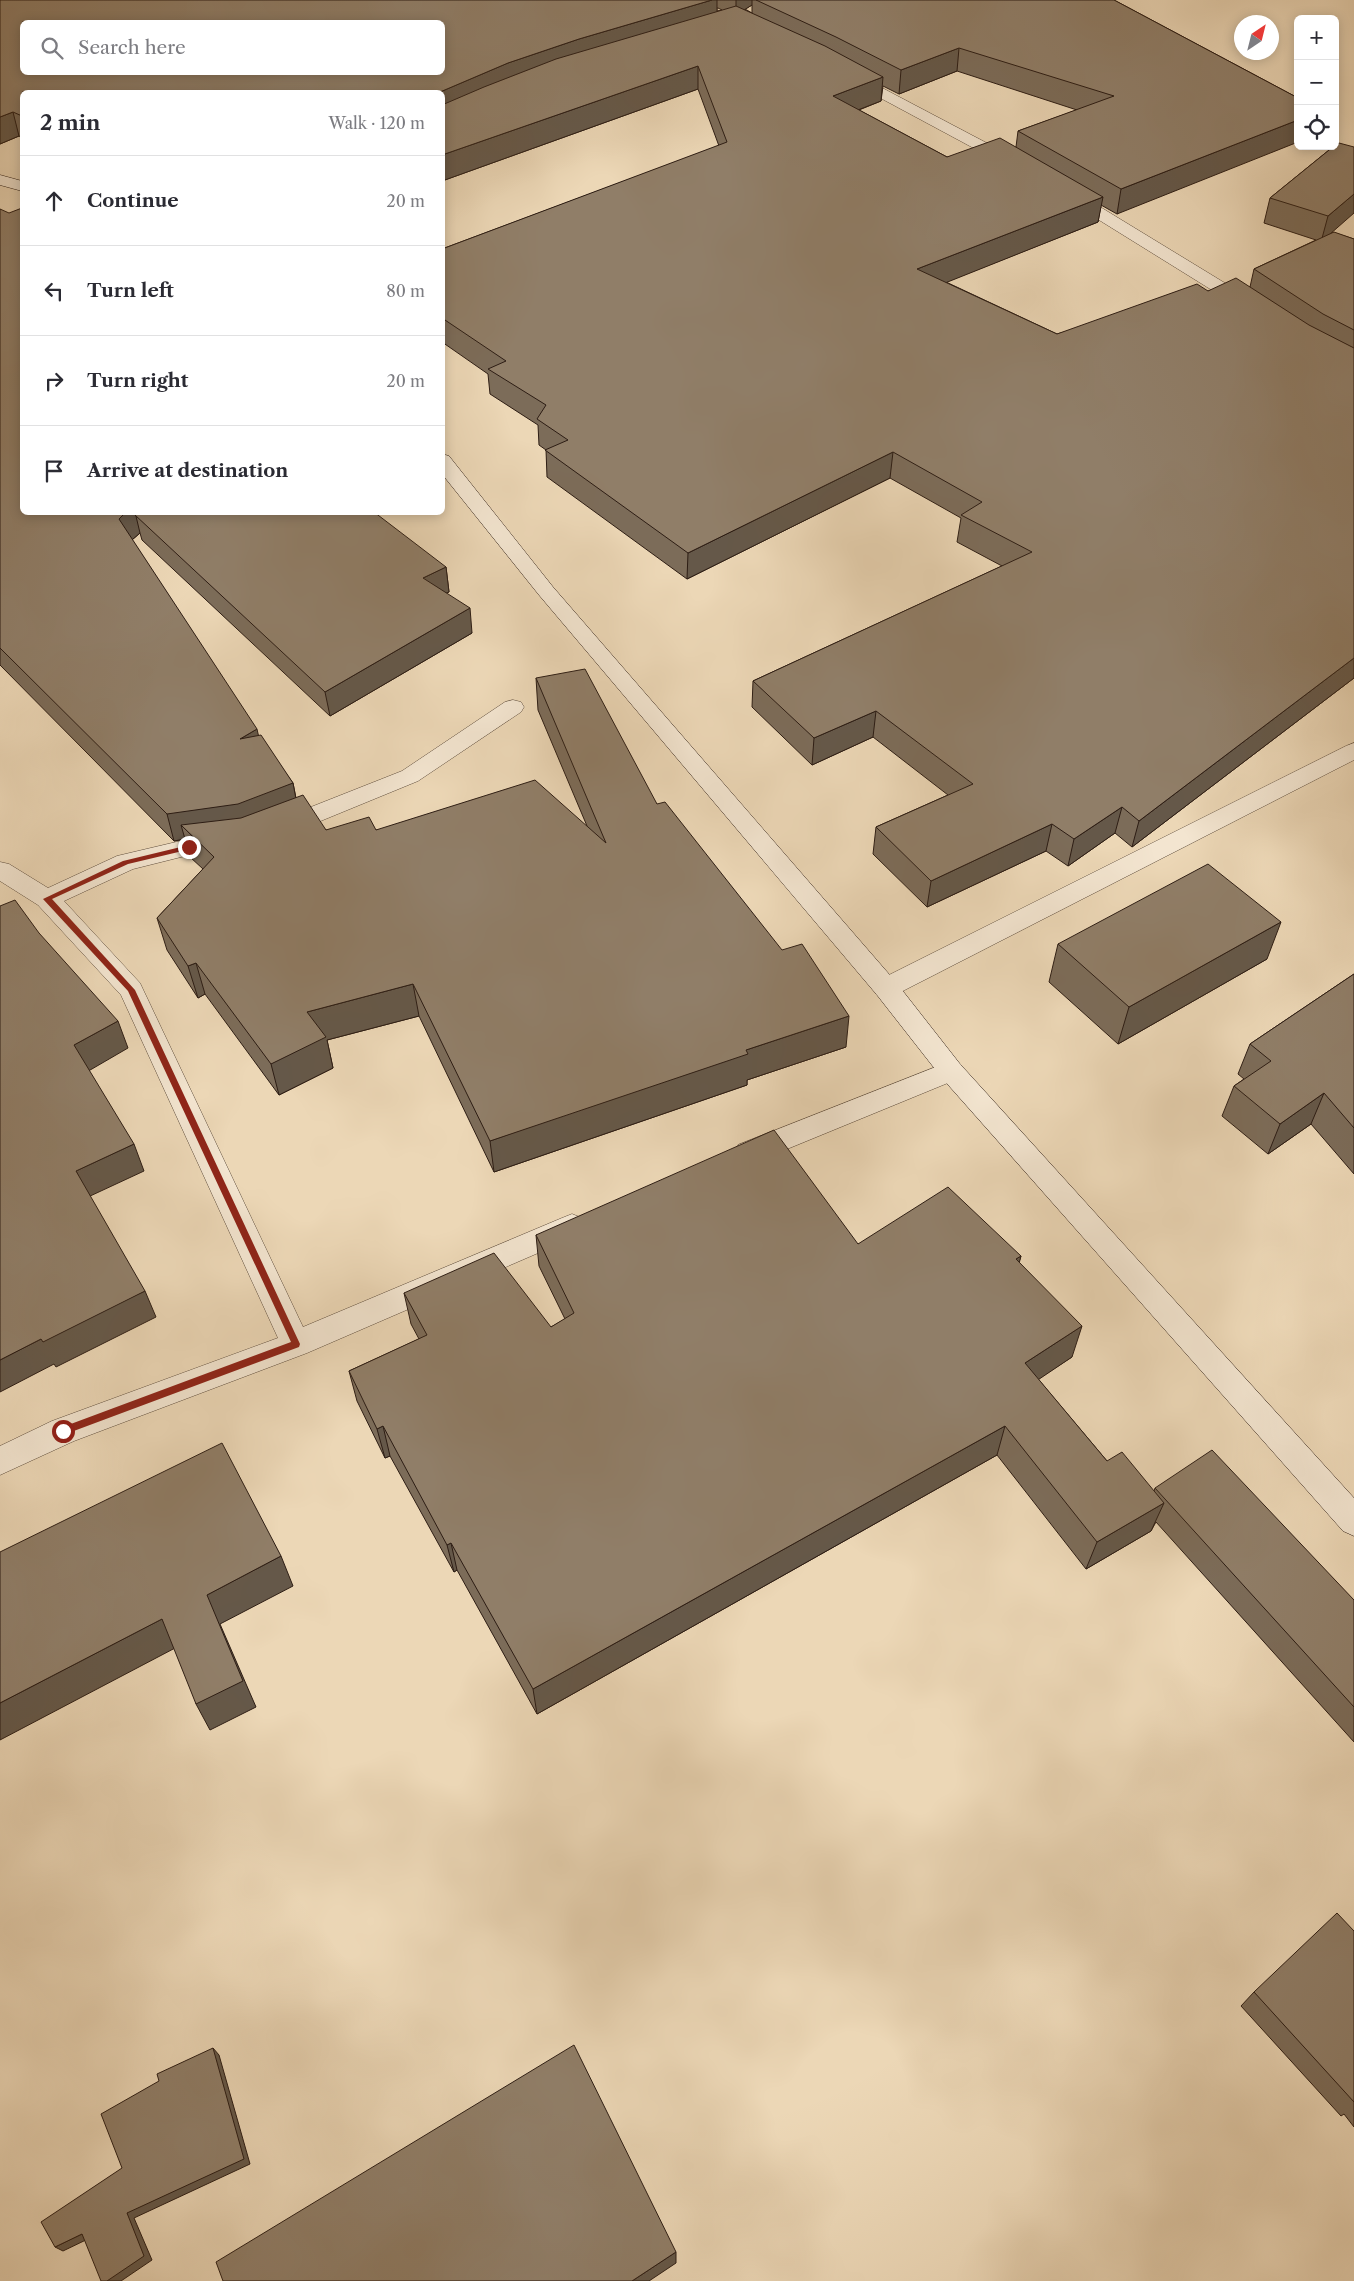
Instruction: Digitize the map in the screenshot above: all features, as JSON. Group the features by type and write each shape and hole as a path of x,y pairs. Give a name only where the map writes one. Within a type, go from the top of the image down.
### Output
{"street":[{"path":"838,69 1030,173"},
{"path":"0,180 20,185"},
{"path":"1056,188 1199,273 1262,314"},
{"path":"445,464 546,591 886,988 951,1071 1354,1521"},
{"path":"47,899 126,862 189,847 252,838 410,776 513,707"},
{"path":"886,988 1354,751"},
{"path":"0,870 47,899 131,990 296,1344"},
{"path":"720,1165 951,1071"},
{"path":"0,1461 63,1431 296,1344 592,1218"}],"building":[{"path":"0,0 712,0 579,39 508,63 445,90 20,90 20,115 13,112 0,117"},
{"path":"756,0 1114,0 1294,96 1294,122 1121,189 1018,131 1114,96 959,48 901,70"},
{"path":"736,6 825,46 883,77 833,96 947,157 1000,138 1103,197 917,269 1057,334 1197,284 1208,291 1236,278 1309,325 1354,348 1354,658 1139,821 1122,807 1074,839 1052,824 931,881 876,827 973,784 876,711 814,738 753,681 1032,552 961,515 982,502 893,452 688,553 545,450 568,440 537,419 546,405 488,369 506,361 445,320 445,248 727,142 698,66 445,154 445,104 556,59"},
{"path":"1339,143 1354,147 1354,194 1328,216 1270,198 1329,150 1339,150"},
{"path":"0,209 9,213 20,209 20,515 123,515 119,519 257,729 240,739 261,735 293,783 238,804 167,814 0,648"},
{"path":"1334,232 1354,239 1354,330 1323,314 1254,269"},
{"path":"135,515 378,515 446,567 423,578 470,608 325,692"},
{"path":"585,669 657,804 665,802 782,950 802,944 849,1016 746,1050 748,1054 490,1141 413,984 307,1012 326,1037 271,1064 196,963 188,966 157,918 214,857 181,825 241,818 303,795 326,830 369,817 376,830 535,780 606,843 536,678"},
{"path":"1208,864 1281,922 1129,1007 1058,944"},
{"path":"15,900 39,933 118,1021 74,1045 134,1144 76,1171 145,1291 43,1342 41,1339 0,1360 0,906"},
{"path":"1354,974 1354,1128 1324,1093 1280,1124 1234,1086 1271,1061 1250,1044"},
{"path":"774,1130 858,1244 948,1187 1021,1256 1016,1259 1082,1326 1025,1363 1107,1461 1122,1452 1164,1503 1097,1542 1005,1426 533,1689 451,1543 447,1545 383,1426 377,1429 349,1371 427,1335 404,1293 494,1253 551,1327 574,1313 536,1235"},
{"path":"222,1443 281,1556 207,1595 243,1681 196,1704 162,1619 0,1703 0,1552"},
{"path":"1212,1450 1354,1600 1354,1707 1155,1488"},
{"path":"1337,1913 1354,1931 1354,2102 1254,1992"},
{"path":"574,2045 676,2252 632,2281 223,2281 216,2262"},
{"path":"213,2048 244,2159 127,2213 144,2256 107,2281 101,2281 82,2234 55,2247 41,2222 122,2168 101,2114 159,2081 157,2074"}],"route":[{"path":"63,1431 296,1344 131,990 47,899 126,862 189,847"}]}
